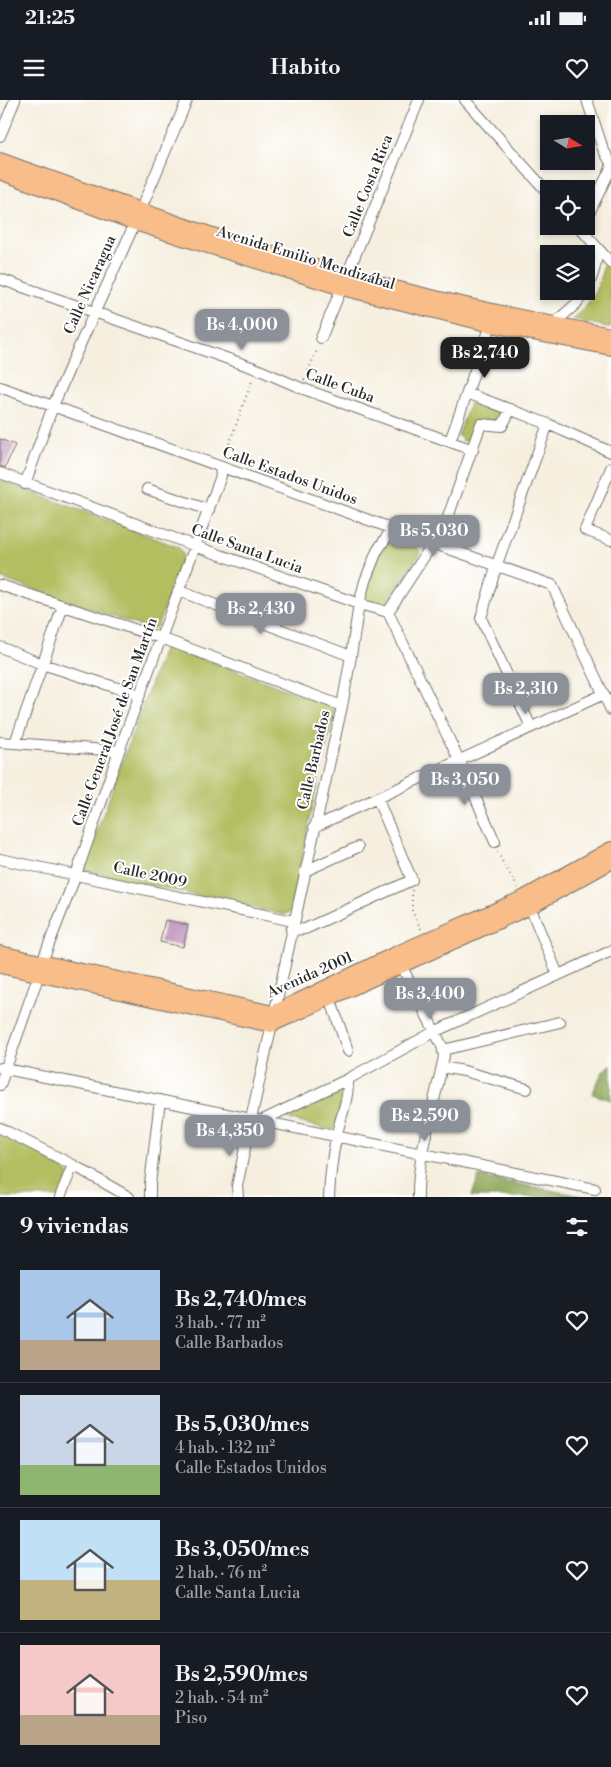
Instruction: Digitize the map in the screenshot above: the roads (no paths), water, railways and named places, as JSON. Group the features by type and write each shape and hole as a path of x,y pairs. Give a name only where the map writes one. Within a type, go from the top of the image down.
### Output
{"main road":[{"name":"Avenida Emilio Mendizábal","path":"0,160 137,217"},
{"name":"Avenida Emilio Mendizábal","path":"0,172 137,217 223,238 345,282 492,318 550,330 611,348"},
{"name":"Avenida Emilio Mendizábal","path":"550,330 611,335"},
{"name":"Avenida 2001","path":"0,953 40,968 272,1019 330,998 426,941 526,903 611,849"},
{"name":"Avenida 2001","path":"272,1019 611,862"},
{"name":"Avenida 2001","path":"0,966 40,968"}],"street":[{"path":"0,136 15,100"},
{"name":"Calle Nicaragua","path":"26,484 53,406 187,100"},
{"name":"Calle Costa Rica","path":"321,338 419,100"},
{"path":"465,100 540,184"},
{"path":"588,100 603,149 611,163"},
{"path":"595,201 611,168"},
{"path":"587,235 611,263"},
{"path":"595,268 597,248"},
{"name":"Calle Cuba","path":"0,279 257,369 301,388 473,450"},
{"path":"550,330 579,300"},
{"path":"450,441 492,318"},
{"name":"Calle Estados Unidos","path":"0,387 552,585 607,693 611,710"},
{"path":"467,393 548,424 611,452"},
{"path":"495,842 459,760 388,612 436,544 482,424 502,426 511,409"},
{"path":"531,727 481,618 497,564 548,424"},
{"name":"Calle General José de San Martín","path":"0,1085 3,1068 76,875 119,751 209,510 221,476 220,466"},
{"path":"611,468 585,530 611,540"},
{"name":"Calle Santa Lucia","path":"0,473 195,546 359,604 388,612"},
{"path":"147,489 209,510"},
{"name":"Calle Barbados","path":"238,1197 237,1186 272,1019 342,706 352,656 359,604 365,581 377,551 392,529"},
{"path":"0,585 161,638 342,706"},
{"path":"179,591 352,656"},
{"path":"15,743 63,606"},
{"path":"0,647 42,664 140,695"},
{"path":"459,760 607,693"},
{"path":"314,827 607,693"},
{"path":"0,742 119,751"},
{"path":"292,926 305,929 412,880 377,798"},
{"path":"305,871 358,847"},
{"name":"Calle 2009","path":"0,859 292,926"},
{"path":"526,903 558,975"},
{"path":"263,1120 348,1079 434,1032 611,951"},
{"path":"398,959 443,1050 444,1056 422,1154 417,1186 418,1197"},
{"path":"330,998 348,1051"},
{"path":"443,1050 560,1022"},
{"path":"442,1067 464,1070 527,1089"},
{"path":"3,1068 596,1189"},
{"path":"329,1197 330,1172 336,1137 348,1092 348,1079"},
{"path":"150,1197 160,1100"},
{"path":"0,1128 129,1197"},
{"path":"60,1197 73,1166"}]}
